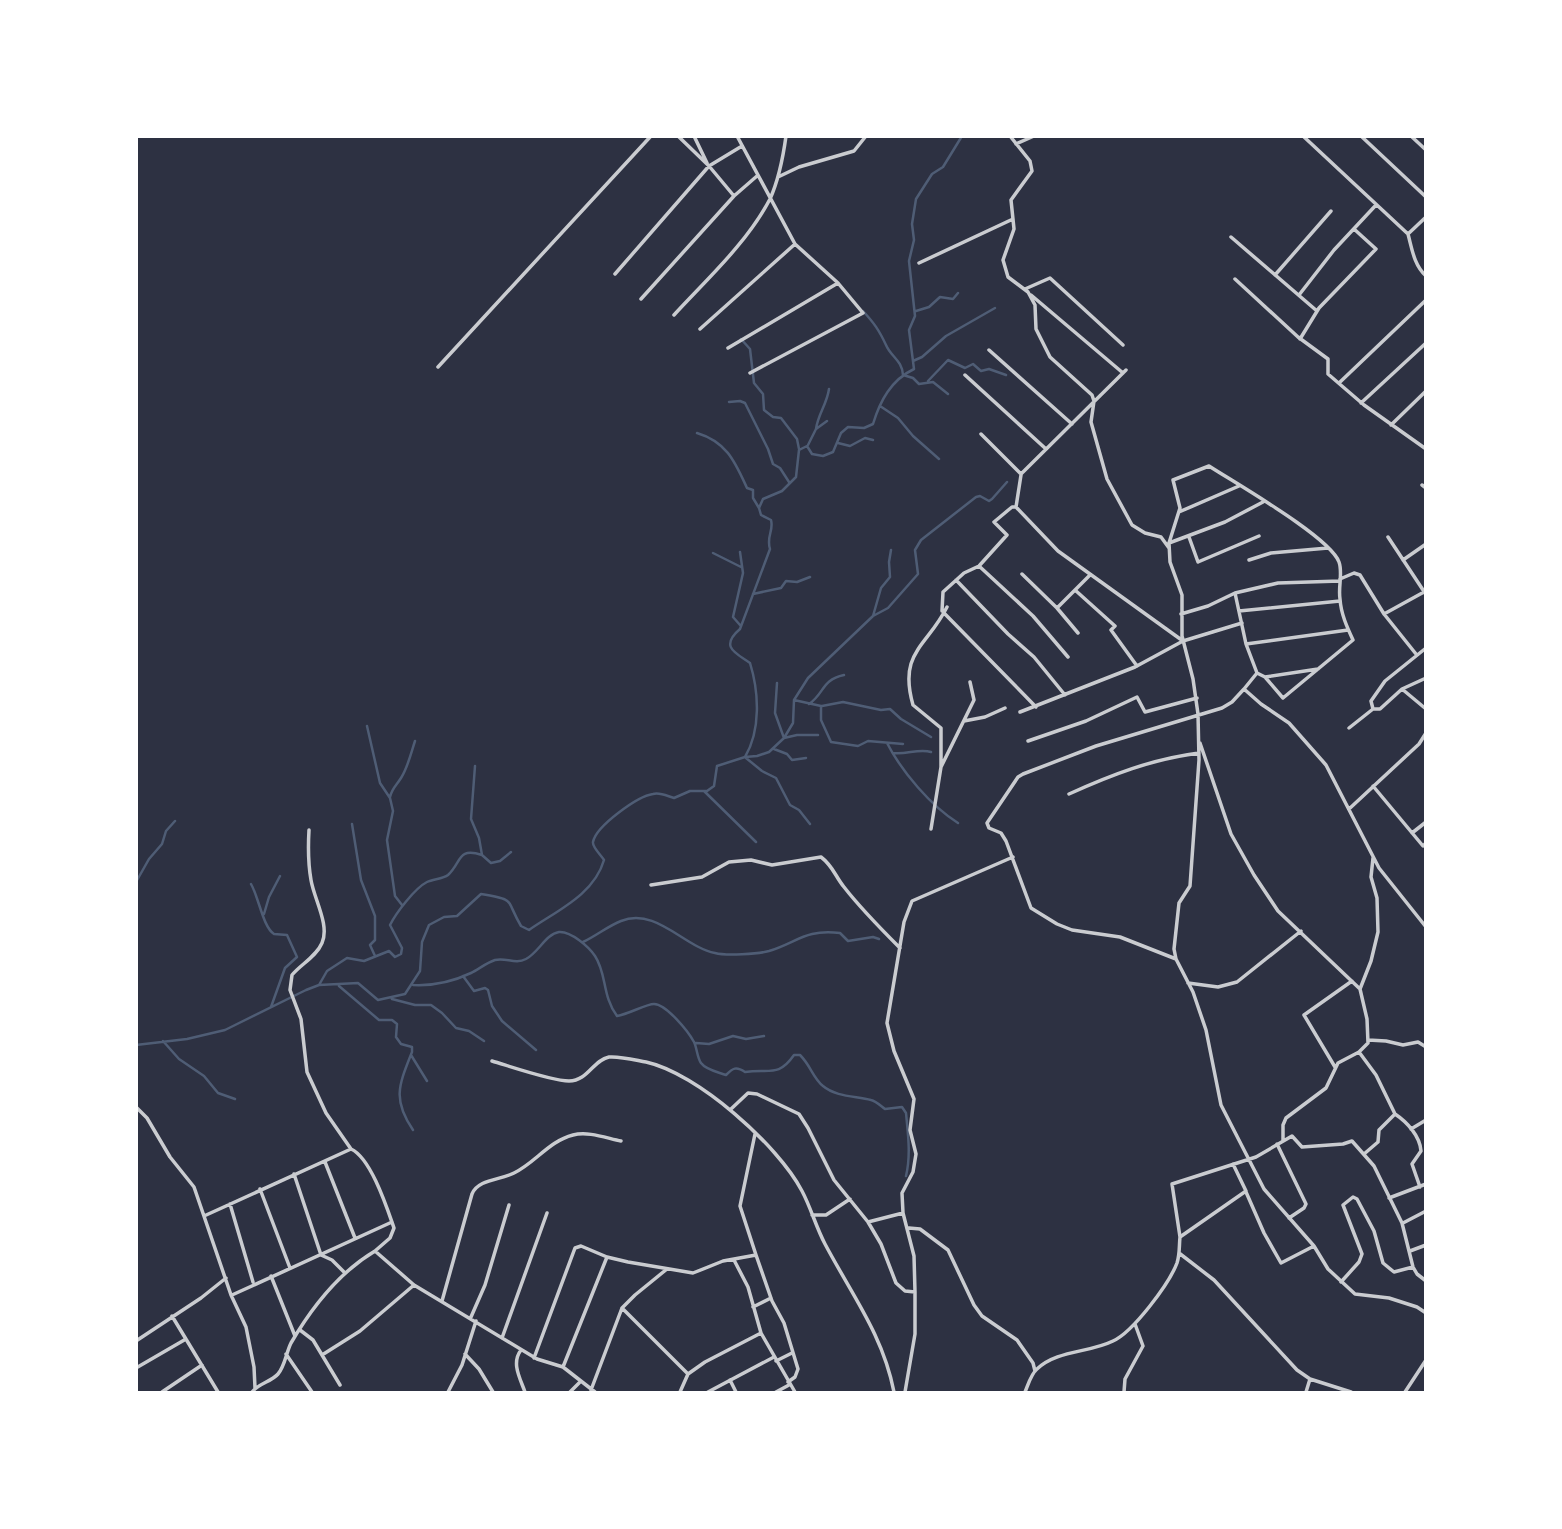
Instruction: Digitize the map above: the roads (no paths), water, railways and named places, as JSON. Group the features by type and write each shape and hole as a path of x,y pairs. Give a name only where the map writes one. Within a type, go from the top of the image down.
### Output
{"street":[{"path":"438,367 651,136"},
{"path":"678,136 734,195"},
{"path":"694,136 709,166"},
{"path":"737,136 795,244 838,283 863,313 750,373"},
{"path":"674,315 745,238 770,198 782,165 786,136"},
{"path":"778,177 799,167 854,151 866,136"},
{"path":"1010,136 1030,161 1032,171 1011,200 1014,229 1003,260 1008,276 1124,372 1021,474 1016,508"},
{"path":"1016,144 1034,136"},
{"path":"1303,136 1408,234 1419,270 1426,275"},
{"path":"1361,136 1426,197"},
{"path":"1411,136 1426,150"},
{"path":"615,274 709,166 742,146"},
{"path":"641,299 734,195 757,176"},
{"path":"1298,295 1334,250 1376,205"},
{"path":"1275,275 1331,211"},
{"path":"1408,234 1426,217"},
{"path":"919,262 1013,219"},
{"path":"1300,339 1317,311 1376,249 1354,229"},
{"path":"1231,236 1317,311"},
{"path":"700,329 795,244"},
{"path":"1027,291 1050,278 1124,345"},
{"path":"1235,279 1300,339 1328,359 1328,374 1361,403 1426,449"},
{"path":"728,348 838,283"},
{"path":"1027,291 1035,304 1035,329 1050,357 1092,395 1094,401 1091,422 1107,479 1132,525 1145,533 1161,537 1169,545"},
{"path":"1339,383 1426,300"},
{"path":"1361,403 1426,343"},
{"path":"989,350 1072,424"},
{"path":"965,375 1046,449"},
{"path":"1391,425 1426,391"},
{"path":"981,434 1021,474"},
{"path":"1420,445 1426,440"},
{"path":"1234,593 1246,644 1257,673 1265,677 1283,698 1353,640 1340,601 1340,565 1337,557 1314,535 1209,467 1173,480 1180,512 1169,545 1170,562 1182,595 1183,641 1197,698 1199,753 1190,886 1179,903 1174,949 1176,959 1188,983 1210,1043 1221,1105 1264,1189 1314,1246 1328,1269 1355,1294 1389,1298 1417,1307 1426,1313"},
{"path":"1180,512 1239,486"},
{"path":"1169,545 1225,522 1263,502"},
{"path":"1037,707 943,612 943,592 956,580 979,566 1007,535 995,522 1012,507 1058,551 1183,641"},
{"path":"1188,537 1198,562 1259,536"},
{"path":"1384,614 1425,593 1388,537"},
{"path":"1403,560 1426,544"},
{"path":"1249,560 1271,553 1328,548"},
{"path":"979,566 1033,616 1068,657"},
{"path":"1181,614 1208,606 1234,593 1278,583 1340,580 1354,573 1360,575 1384,614 1416,654"},
{"path":"1022,574 1057,608 1078,634"},
{"path":"1057,608 1090,575"},
{"path":"956,580 1034,657 1065,695"},
{"path":"1420,585 1426,581"},
{"path":"1075,590 1115,626 1111,630 1137,666"},
{"path":"1239,611 1340,601"},
{"path":"941,767 941,728 913,705 909,664 947,607"},
{"path":"1020,712 1137,666 1183,641 1242,623"},
{"path":"1246,644 1348,630"},
{"path":"1373,709 1371,701 1385,681 1426,648"},
{"path":"1265,677 1319,669"},
{"path":"1176,959 1120,937 1072,930 1039,914 1031,908 1013,857 1001,834 989,828 987,823 1018,776 1096,746 1222,708 1232,702 1257,673"},
{"path":"1349,728 1373,709 1380,709 1402,689 1426,678"},
{"path":"931,829 941,767 974,700 970,682"},
{"path":"1244,689 1289,723 1330,772 1390,884 1426,927"},
{"path":"1402,689 1426,709"},
{"path":"1028,741 1086,721 1138,697 1145,712 1197,698"},
{"path":"964,721 985,717 1005,708"},
{"path":"1349,809 1419,744 1426,733"},
{"path":"1198,738 1231,834 1239,849 1278,911 1360,989 1367,1019 1367,1045 1335,1067 1326,1088 1286,1118 1283,1141"},
{"path":"1069,794 1125,769 1152,761 1199,753"},
{"path":"1373,786 1425,846"},
{"path":"1412,833 1426,822"},
{"path":"254,1390 278,1375 295,1336 326,1292 392,1235 394,1228 369,1170 360,1155 351,1149 315,1092 307,1072 301,1019 289,983 292,975 318,950 325,929 310,879 309,830"},
{"path":"651,885 702,877 729,862 751,860 772,865 821,857 831,864 839,881 900,948"},
{"path":"492,1061 569,1081 582,1078 608,1058 649,1063 709,1093 731,1109 801,1190 825,1244 867,1314 880,1343 894,1391 904,1392 915,1334 914,1256 903,1213 903,1190 913,1172 916,1154 910,1130 914,1099 894,1051 887,1023 904,922 912,901 1013,857"},
{"path":"1360,989 1378,932 1377,898 1371,877 1374,857"},
{"path":"1188,983 1218,987 1237,982 1301,931"},
{"path":"1335,1067 1304,1015 1352,981"},
{"path":"1368,1040 1403,1045 1418,1042 1426,1047"},
{"path":"1359,1052 1376,1075 1395,1114 1411,1129 1422,1148 1412,1164 1420,1187"},
{"path":"731,1109 748,1093 757,1094 799,1114 834,1180 868,1222 881,1244 896,1283 905,1291 915,1292"},
{"path":"136,1107 148,1118 177,1167 190,1181 231,1295 246,1326 254,1367 254,1390"},
{"path":"1364,1154 1379,1141 1378,1130 1395,1114"},
{"path":"1411,1129 1426,1120"},
{"path":"442,1301 472,1194 477,1185 515,1173 546,1149 575,1134 585,1133 621,1141"},
{"path":"755,1134 740,1206 771,1298 784,1323 798,1369 788,1384 776,1392"},
{"path":"1025,1392 1035,1370 1065,1354 1112,1342 1127,1333 1173,1271 1179,1253 1180,1237 1172,1184 1250,1160 1293,1136 1299,1146 1304,1147 1352,1141 1364,1154 1374,1166 1402,1223 1413,1268 1426,1282"},
{"path":"1277,1144 1306,1204 1289,1218"},
{"path":"204,1216 351,1149"},
{"path":"325,1162 355,1238"},
{"path":"1233,1164 1264,1233 1281,1263 1314,1246"},
{"path":"294,1174 321,1255 332,1260 345,1273"},
{"path":"1389,1198 1426,1184"},
{"path":"260,1189 290,1268"},
{"path":"1180,1237 1246,1191"},
{"path":"1342,1282 1359,1262 1362,1254 1343,1205 1353,1197 1357,1199 1372,1225 1385,1266 1394,1272 1413,1268"},
{"path":"812,1215 827,1215 850,1199"},
{"path":"230,1204 253,1283"},
{"path":"471,1317 485,1285 509,1205"},
{"path":"1402,1223 1426,1211"},
{"path":"502,1338 547,1213"},
{"path":"868,1222 903,1213"},
{"path":"231,1295 392,1222"},
{"path":"909,1228 920,1229 948,1250 974,1305 982,1316 1017,1340 1035,1370"},
{"path":"1410,1251 1426,1245"},
{"path":"534,1358 575,1248 581,1246 607,1257 693,1273 723,1261 756,1255"},
{"path":"375,1251 414,1285 471,1317 534,1358 563,1367 593,1391 621,1308 667,1269"},
{"path":"1179,1253 1214,1280 1297,1370 1310,1379 1351,1392"},
{"path":"563,1367 607,1257"},
{"path":"734,1260 748,1287 761,1333 794,1392"},
{"path":"271,1276 295,1336"},
{"path":"136,1341 226,1278"},
{"path":"322,1355 360,1331 414,1285"},
{"path":"753,1307 771,1298"},
{"path":"621,1308 688,1374"},
{"path":"172,1316 218,1392"},
{"path":"448,1392 455,1382 476,1321"},
{"path":"1125,1392 1125,1379 1143,1346 1135,1324"},
{"path":"300,1331 313,1340 340,1385"},
{"path":"680,1392 688,1374 705,1362 761,1333"},
{"path":"136,1368 186,1339"},
{"path":"521,1350 515,1358 526,1392"},
{"path":"286,1353 312,1392"},
{"path":"708,1392 792,1353"},
{"path":"465,1354 479,1369 493,1392"},
{"path":"1405,1392 1426,1360"},
{"path":"162,1392 202,1366"},
{"path":"1306,1392 1310,1379"},
{"path":"730,1380 736,1392"},
{"path":"570,1392 580,1382"}],"waterway":[{"path":"136,1045 187,1039 225,1030 319,985 358,983 378,1000 405,994 420,971 422,942 429,925 444,917 457,916 481,894 508,902 521,926 529,930 573,901 592,883 604,860 593,842 602,828 618,813 653,794 674,798 690,791 707,791 714,786 717,766 745,757 756,723 755,686 750,663 735,653 730,645 740,629 770,549 771,520 761,515 759,508 763,499 782,491 796,477 799,450 807,446 812,454 823,456 833,452 841,433 848,427 864,428 873,424 879,407 893,385 914,369 909,330 915,316 909,261 914,240 912,224 916,199 932,174 943,167 962,136"},
{"path":"916,311 929,307 940,297 953,299 958,293"},
{"path":"913,361 922,357 946,336 995,308"},
{"path":"863,311 898,362 903,375 913,378 919,384 933,382 948,394"},
{"path":"741,339 750,349 754,383 763,394 764,410 773,417 781,418 797,439 799,449"},
{"path":"928,381 948,360 965,368 973,364 981,371 989,369 1006,375"},
{"path":"816,429 829,389"},
{"path":"729,402 745,403 773,464 780,468 789,482"},
{"path":"880,406 898,418 913,436 939,459"},
{"path":"808,445 816,429 827,421"},
{"path":"697,433 716,442 729,454 747,488 753,490 753,498 759,508"},
{"path":"838,443 850,446 865,438 873,440"},
{"path":"745,757 769,752 784,738 793,723 794,700 808,678 873,616 888,608 918,574 915,550 921,540 976,497 980,496 989,501 992,499 1007,482"},
{"path":"873,616 881,588 890,577 891,550"},
{"path":"740,552 743,573 733,617 740,625"},
{"path":"713,553 741,567"},
{"path":"753,594 781,588 786,581 797,582 810,577"},
{"path":"809,704 827,683 844,675"},
{"path":"777,683 775,713 784,738 818,735"},
{"path":"794,700 821,706 821,720 831,742 858,746 868,741 903,744"},
{"path":"822,706 843,702 881,710 890,709 931,737"},
{"path":"367,726 380,783 390,798 393,811 387,840 395,896 402,905"},
{"path":"390,797 406,769 415,741"},
{"path":"887,743 918,788 958,823"},
{"path":"774,749 787,754 792,760 806,758"},
{"path":"893,753 931,752"},
{"path":"746,758 776,778 790,805 799,810 810,824"},
{"path":"319,985 327,971 347,958 364,961 389,951 395,957 401,954 402,948 390,925 406,901 427,882 448,875 464,854 482,855 471,819 475,766"},
{"path":"704,791 756,842"},
{"path":"136,882 149,859 162,844 166,831 175,821"},
{"path":"352,824 361,880 375,916 375,940 370,945 375,956"},
{"path":"482,855 491,863 500,861 511,852"},
{"path":"264,914 280,876"},
{"path":"251,884 270,930 274,934 287,935 297,957 285,968 271,1007"},
{"path":"583,942 616,923 634,918 658,923 692,944 720,954 769,951 802,937 828,932 840,933 848,941 873,937 879,939"},
{"path":"413,985 450,981 495,960 522,961 554,933 564,932 584,944 595,956 609,1001 617,1016 651,1004 659,1005 687,1031 701,1063 709,1069 726,1075 735,1069 745,1072 772,1071 783,1067 794,1055 800,1055 828,1090 873,1101 885,1109 902,1107 906,1113 908,1137 906,1176"},
{"path":"463,976 474,991 485,988 488,990 492,1006 502,1021 536,1050"},
{"path":"339,986 379,1020 392,1020 397,1024 396,1037 401,1044 412,1047 401,1083 400,1100 413,1130"},
{"path":"392,999 415,1005 431,1005 456,1028 469,1031 484,1041"},
{"path":"696,1043 709,1044 733,1036 746,1039 764,1036"},
{"path":"163,1041 179,1059 204,1076 218,1093 235,1099"},
{"path":"411,1055 427,1081"}]}
